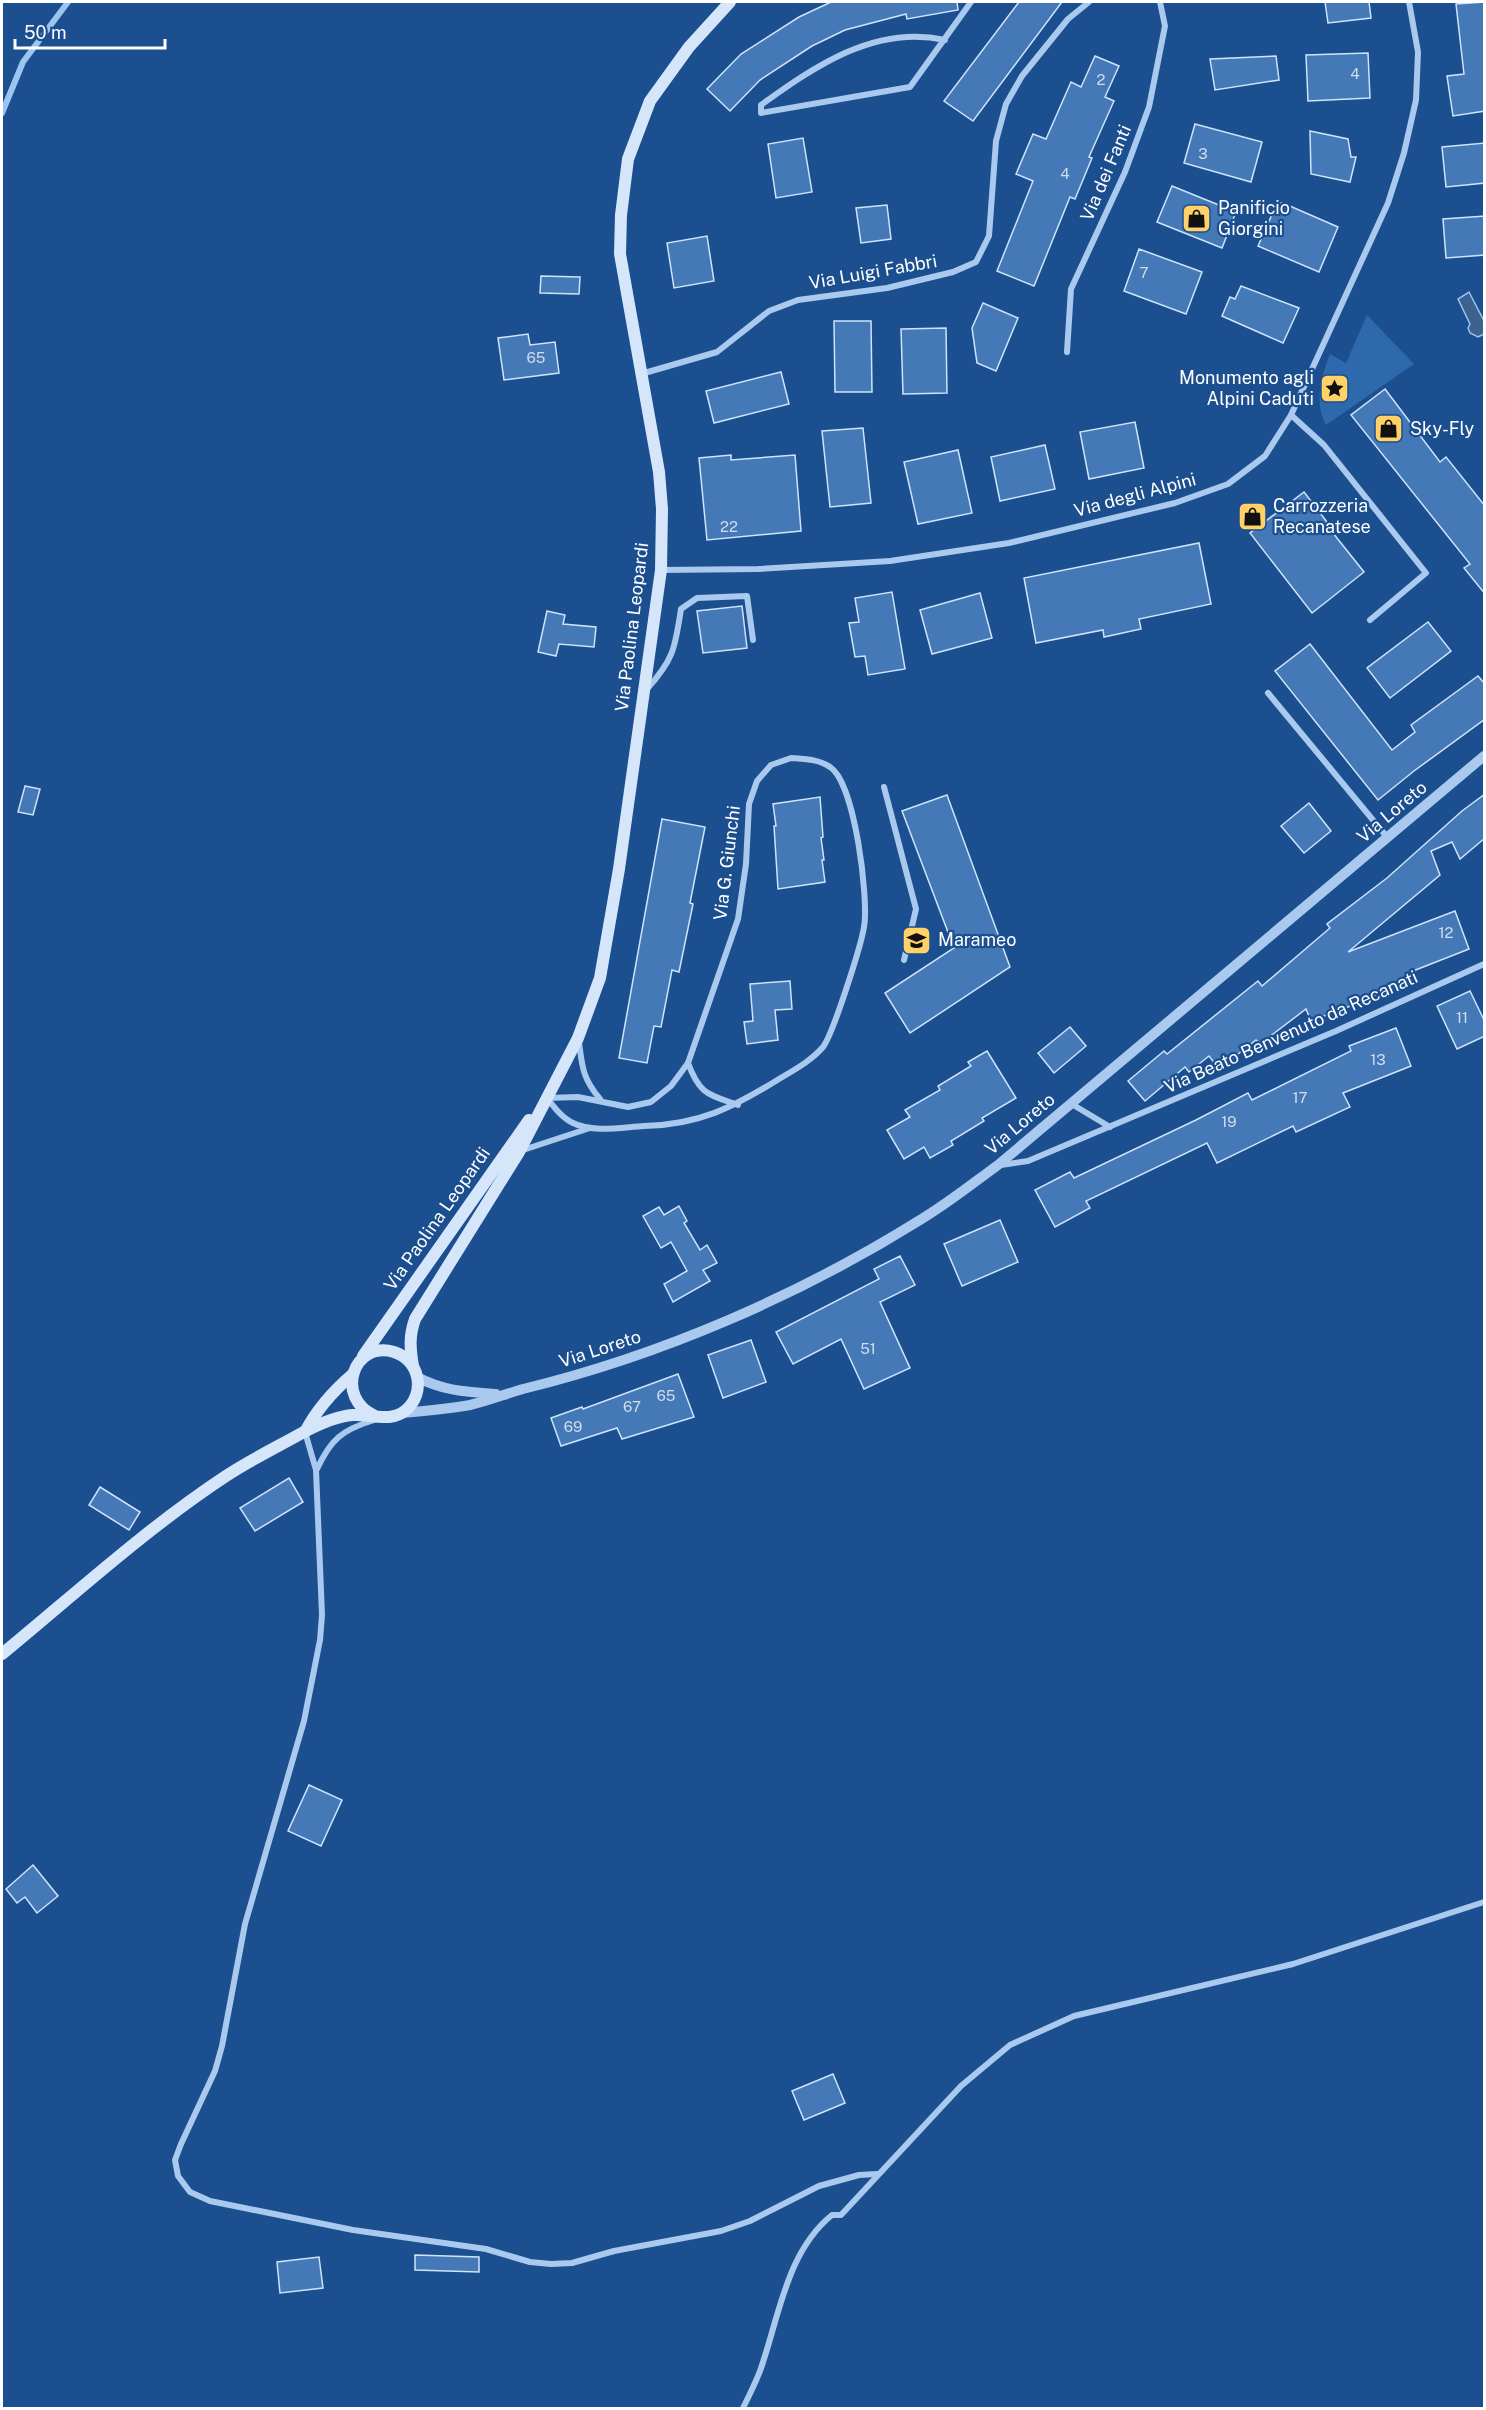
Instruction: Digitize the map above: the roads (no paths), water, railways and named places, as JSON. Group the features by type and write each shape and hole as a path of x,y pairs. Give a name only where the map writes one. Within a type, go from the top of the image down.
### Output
{"main road":[{"name":"Via Paolina Leopardi","path":"415,1371 409,1346 415,1319 519,1152 578,1038 600,978 611,923 661,570 662,509 659,472 620,254 621,215 628,159 650,101 689,47 730,2"},
{"name":"Via Paolina Leopardi","path":"359,1362 510,1145 546,1098"},
{"path":"2,1654 158,1526 227,1476 305,1432 332,1420 352,1415 379,1417 402,1413 416,1397 415,1371 402,1356 387,1351 372,1353 359,1362 353,1374 351,1387 355,1400 364,1410 379,1417"},
{"path":"305,1432 315,1413 353,1374"}],"street":[{"path":"945,40 928,36 908,36 866,45 836,56 761,105 761,113 910,87 945,40 971,2"},
{"name":"Via Luigi Fabbri","path":"640,375 717,352 769,311 798,300 887,288 953,273 976,262 989,236 996,141 1006,104 1022,76 1068,19 1089,2"},
{"name":"Via dei Fanti","path":"1067,352 1071,289 1125,172 1149,107 1165,26 1160,2"},
{"name":"Via degli Alpini","path":"661,570 758,569 890,561 1009,543 1175,503 1228,484 1265,456 1291,415 1388,203 1404,153 1416,100 1418,52 1409,2"},
{"path":"1291,415 1324,445 1426,573 1370,620"},
{"path":"643,694 666,667 676,643 681,609 697,598 747,596 753,640"},
{"path":"1269,693 1388,837"},
{"name":"Via Loreto","path":"402,1413 472,1405 502,1394 586,1374 680,1339 764,1303 842,1266 911,1225 998,1165 1485,756"},
{"name":"Via G. Giunchi","path":"519,1152 590,1128 658,1126 705,1118 738,1105 804,1064 824,1047 864,929 866,910 863,876 847,792 831,767 812,759 791,758 771,765 757,781 749,804 746,864 738,919 688,1063 671,1086 651,1102 628,1107 600,1099 546,1098"},
{"path":"884,787 916,909 904,960"},
{"name":"Via Beato Benvenuto da Recanati","path":"998,1165 1029,1161 1485,964"},
{"path":"578,1038 583,1072 588,1085 600,1099"},
{"path":"688,1063 695,1084 709,1095 738,1105"},
{"name":"Via G. Giunchi","path":"546,1098 573,1123 590,1128"},
{"path":"1070,1103 1110,1127"},
{"name":"Via Loreto","path":"415,1371 436,1387 456,1392 502,1394"},
{"path":"316,1470 327,1448 343,1433 379,1417"},
{"path":"305,1432 316,1470 322,1615 320,1640 304,1721 244,1924 222,2046 215,2072 181,2144 176,2160 178,2176 190,2192 210,2201 353,2230 486,2249 530,2262 551,2264 572,2263 614,2251 721,2231 750,2221 819,2186 859,2175 877,2174"},
{"path":"743,2409 760,2371 778,2310 802,2249 817,2227 832,2215 842,2215 877,2174 969,2079 1010,2045 1074,2016 1293,1964 1485,1902"}],"waterway":[{"path":"2,113 23,62 68,2"}],"place":[{"name":"Panificio Giorgini","path":"1197,218"},
{"name":"Monumento agli Alpini Caduti","path":"1335,388"},
{"name":"Sky-Fly","path":"1389,429"},
{"name":"Carrozzeria Recanatese","path":"1252,516"},
{"name":"Marameo","path":"917,940"}]}
